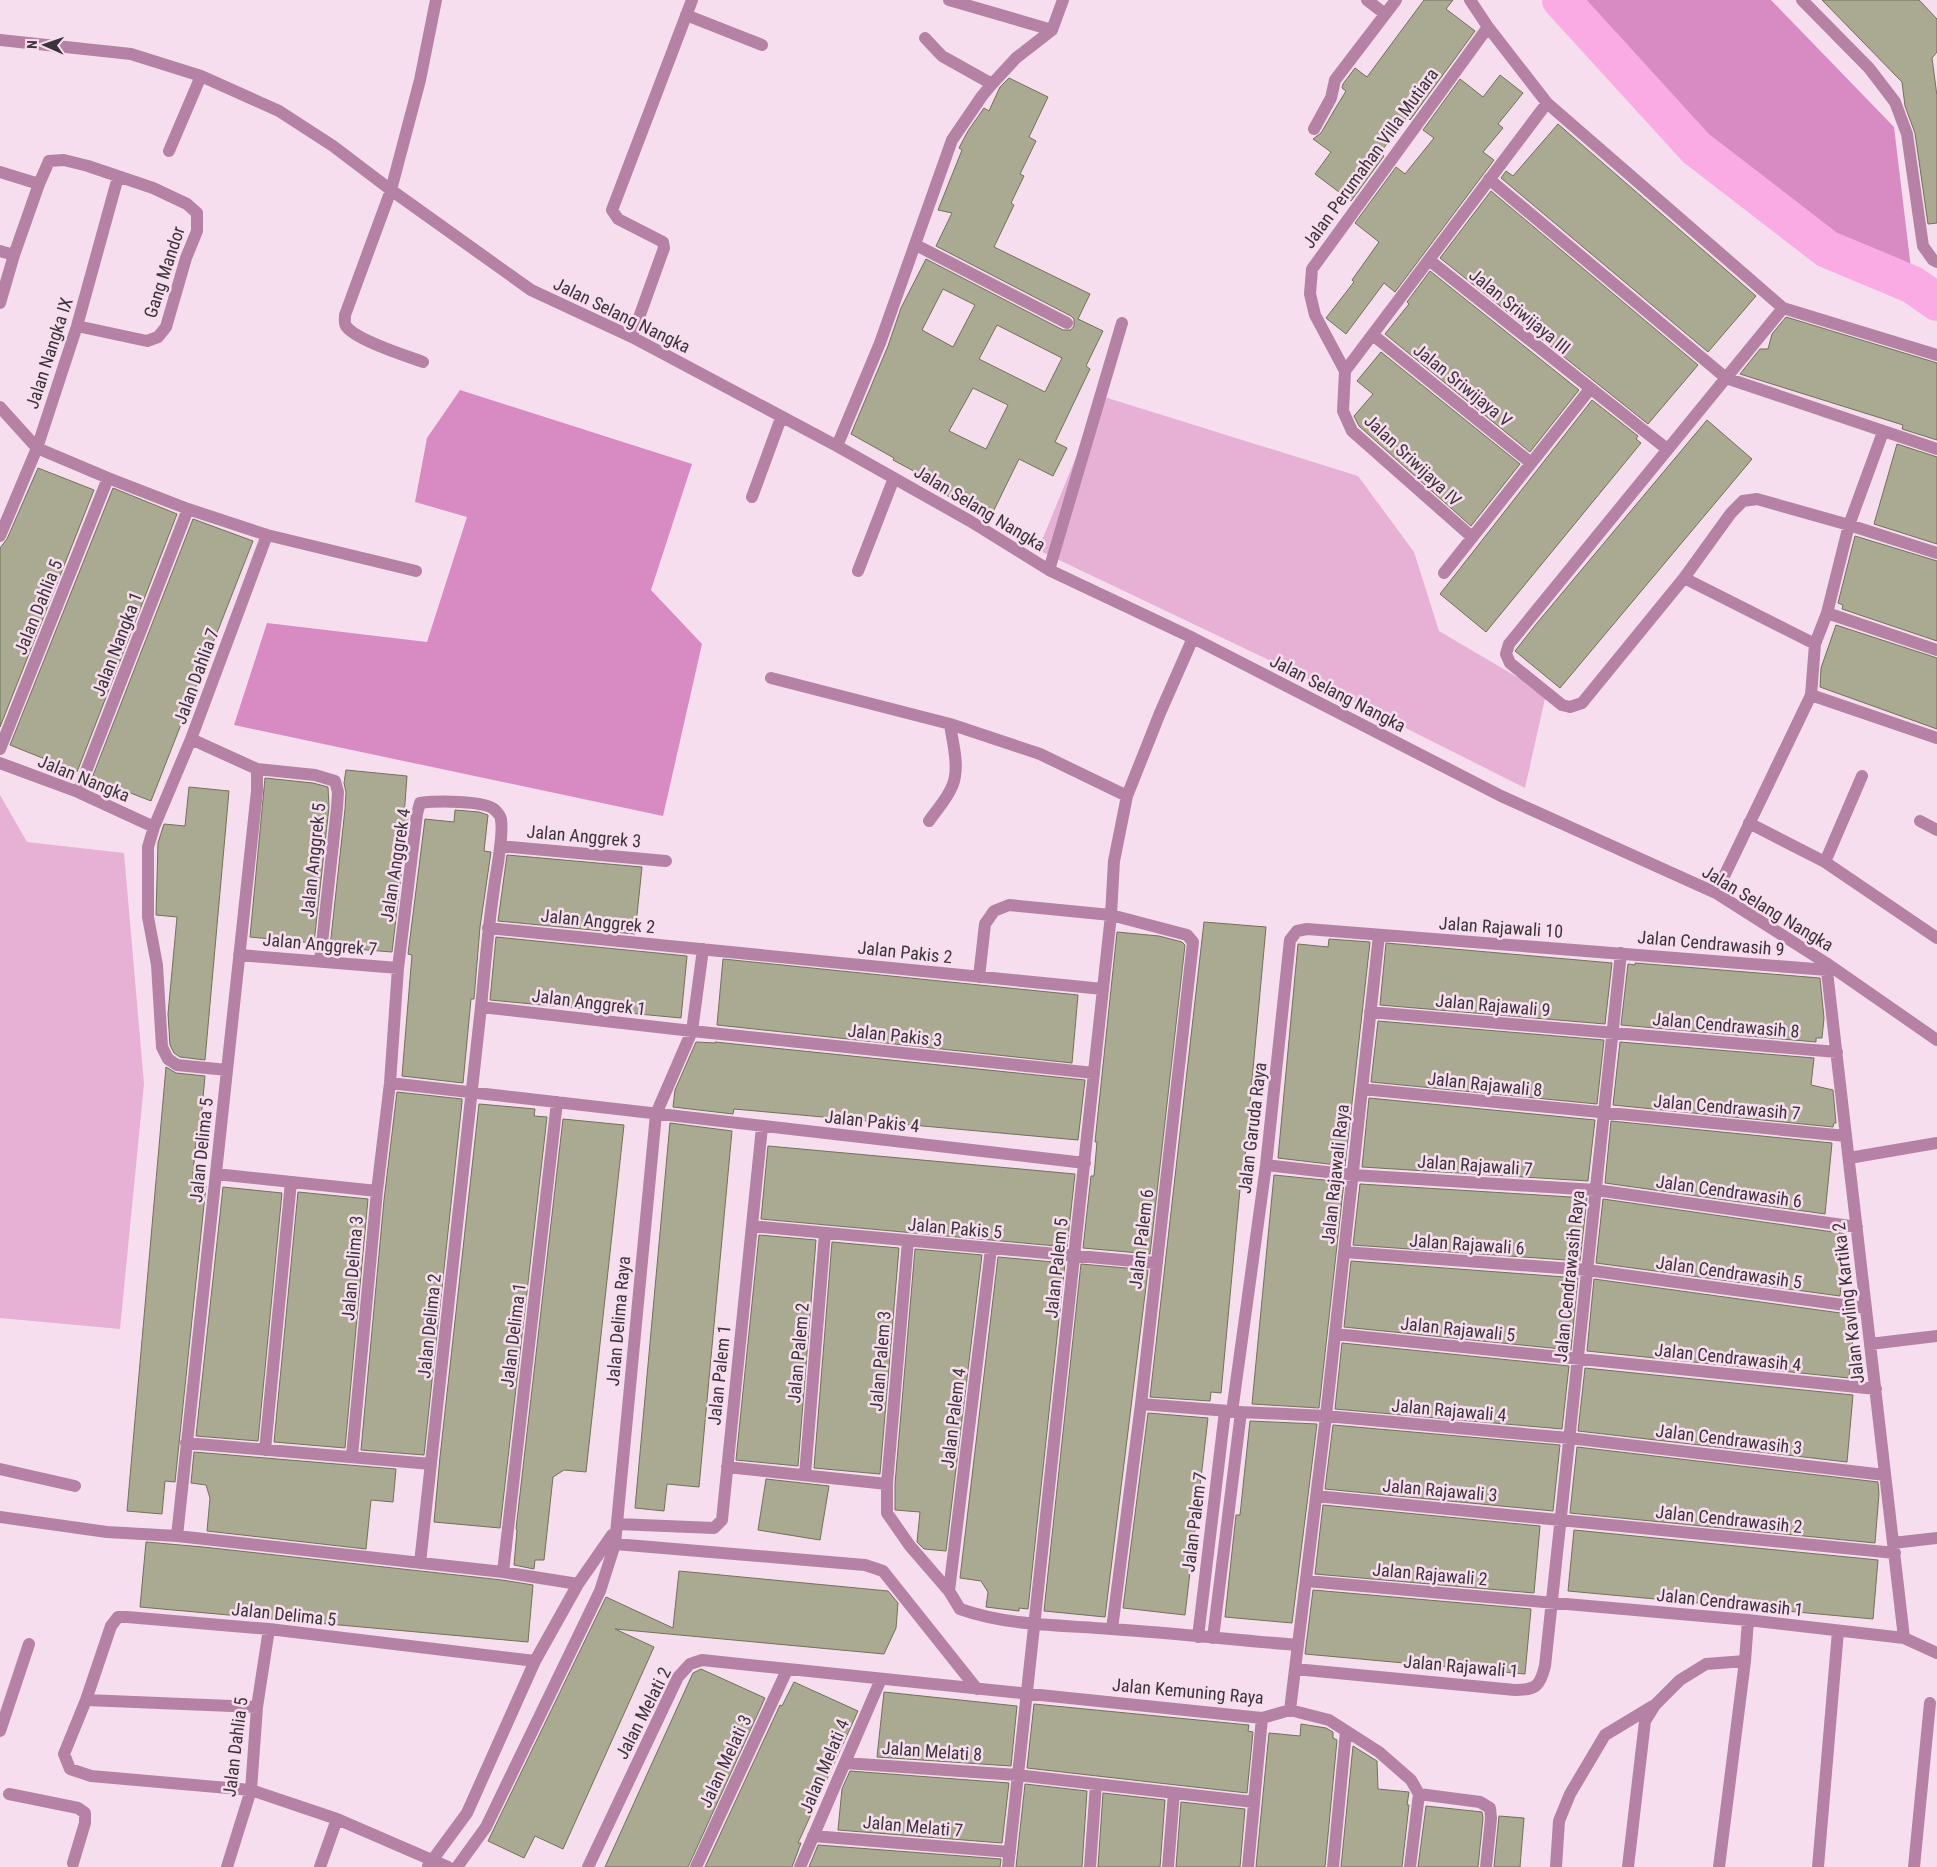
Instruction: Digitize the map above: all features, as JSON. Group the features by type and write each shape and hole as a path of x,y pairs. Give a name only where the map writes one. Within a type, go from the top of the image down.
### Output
{"street":[{"path":"423,362 372,343 347,328 345,314 391,190 420,80 435,0"},
{"path":"632,337 664,248 663,242 618,219 612,210 692,0"},
{"path":"948,0 1052,30"},
{"path":"837,446 880,343 952,140 992,84 1016,58 1052,30 1063,0"},
{"path":"1367,0 1385,14"},
{"path":"1314,129 1331,98 1335,80 1396,0"},
{"path":"1470,0 1488,27 1546,103 1783,308 1937,355"},
{"path":"1802,0 1869,68 1895,102 1907,134 1923,246 1933,260 1937,262"},
{"path":"686,15 762,45"},
{"name":"Jalan Perumahan Villa Mutiara","path":"1345,371 1315,315 1310,294 1312,269 1488,27"},
{"path":"925,38 942,56 992,84"},
{"name":"Jalan Selang Nangka","path":"0,40 131,54 201,76 279,111 333,146 531,290 632,337 781,418 837,446 970,521 1050,570 1193,638 1501,796 1716,893 1937,1040"},
{"path":"169,151 201,76"},
{"path":"1345,371 1546,103"},
{"path":"0,303 14,256 49,161 64,160 118,177"},
{"path":"0,172 39,184"},
{"name":"Gang Mandor","path":"77,326 147,341 158,337 166,327 186,258 197,231 198,213 187,204 153,188 118,177"},
{"name":"Jalan Nangka IX","path":"0,536 36,448 77,326 118,177"},
{"path":"1490,179 1726,378 1884,432 1937,448"},
{"path":"916,245 1067,324"},
{"path":"0,251 14,256"},
{"name":"Jalan Sriwijaya III","path":"1429,260 1667,449"},
{"path":"1783,308 1509,644 1506,654 1510,663 1562,705 1570,707 1582,703 1684,578 1731,513 1743,501 1757,499 1937,553"},
{"path":"1050,570 1122,323"},
{"name":"Jalan Sriwijaya V","path":"1372,335 1531,463"},
{"name":"Jalan Sriwijaya IV","path":"1345,371 1343,411 1352,431 1472,537"},
{"path":"1444,573 1590,388"},
{"path":"0,407 36,448 108,478 188,509 266,535 416,571"},
{"path":"752,496 781,418"},
{"path":"1716,893 1810,695 1815,644 1827,613 1849,526 1884,432"},
{"name":"Jalan Dahlia 5","path":"0,749 108,478"},
{"path":"858,570 894,478"},
{"name":"Jalan Nangka 1","path":"78,792 188,509"},
{"name":"Jalan Dahlia 7","path":"227,1070 177,1065 168,1059 162,1047 157,965 148,917 148,855 154,827 191,739 266,535"},
{"path":"1684,578 1815,644"},
{"path":"1827,613 1937,650"},
{"name":"Jalan Palem 5","path":"1026,1694 1036,1625 1075,1257 1111,914 1114,861 1128,796 1160,714 1193,638"},
{"path":"771,678 950,724 1040,754 1128,796"},
{"path":"1810,695 1937,738"},
{"path":"929,821 951,788 955,777 956,765 950,724"},
{"path":"191,739 257,769"},
{"name":"Jalan Nangka","path":"0,763 78,792 154,827"},
{"name":"Jalan Delima 5","path":"177,1536 257,791 257,769"},
{"name":"Jalan Anggrek 5","path":"257,769 315,775 335,781 338,792 337,808 320,961"},
{"path":"1825,862 1862,776"},
{"name":"Jalan Anggrek 4","path":"390,1084 398,968 417,814 420,803 442,800 495,809 501,819 500,846 488,928 482,1007 472,1093"},
{"path":"1920,821 1937,830"},
{"path":"1749,823 1825,862 1937,938"},
{"name":"Jalan Anggrek 3","path":"500,846 666,860"},
{"name":"Jalan Palem 6","path":"979,977 985,924 994,911 1009,905 1111,914 1187,934 1193,942 1112,1629"},
{"name":"Jalan Anggrek 2","path":"488,928 703,949"},
{"name":"Jalan Garuda Raya","path":"1233,1412 1266,1165 1290,940 1297,931 1307,929 1379,935"},
{"name":"Jalan Rajawali 10","path":"1379,935 1621,953"},
{"name":"Jalan Rajawali Raya","path":"1290,1710 1326,1416 1379,935"},
{"name":"Jalan Pakis 2","path":"703,949 1103,990"},
{"name":"Jalan Delima Raya","path":"457,1867 486,1827 600,1591 613,1535 656,1114 692,1031 703,949"},
{"name":"Jalan Cendrawasih 9","path":"1621,953 1826,966"},
{"name":"Jalan Cendrawasih Raya","path":"1551,1602 1621,953"},
{"name":"Jalan Anggrek 7","path":"239,956 398,968"},
{"name":"Jalan Kavling Kartika 2","path":"1826,966 1904,1638"},
{"name":"Jalan Anggrek 1","path":"482,1007 692,1031"},
{"name":"Jalan Rajawali 9","path":"1370,1012 1613,1034"},
{"name":"Jalan Pakis 3","path":"692,1031 1094,1073"},
{"name":"Jalan Cendrawasih 8","path":"1613,1034 1836,1052"},
{"name":"Jalan Pakis 4","path":"390,1084 1084,1163"},
{"name":"Jalan Delima 3","path":"352,1456 377,1191 390,1084"},
{"name":"Jalan Rajawali 8","path":"1362,1089 1604,1114"},
{"name":"Jalan Delima 2","path":"420,1563 472,1093"},
{"name":"Jalan Delima 1","path":"503,1572 557,1102"},
{"name":"Jalan Cendrawasih 7","path":"1604,1114 1846,1136"},
{"name":"Jalan Palem 1","path":"613,1535 714,1528 722,1520 762,1127"},
{"path":"1849,1158 1937,1142"},
{"name":"Jalan Rajawali 7","path":"1266,1165 1352,1175 1596,1190"},
{"path":"216,1174 377,1191"},
{"path":"265,1450 291,1182"},
{"name":"Jalan Cendrawasih 6","path":"1596,1190 1857,1227"},
{"name":"Jalan Pakis 5","path":"752,1226 1156,1263"},
{"name":"Jalan Palem 2","path":"804,1475 825,1233"},
{"name":"Jalan Palem 3","path":"908,1241 887,1484 887,1512 910,1546 949,1591 960,1609 978,1615 1036,1625 1112,1629 1298,1645"},
{"name":"Jalan Palem 4","path":"949,1591 991,1249"},
{"name":"Jalan Rajawali 6","path":"1344,1252 1587,1270"},
{"name":"Jalan Cendrawasih 5","path":"1587,1270 1866,1308"},
{"name":"Jalan Rajawali 5","path":"1335,1334 1578,1359"},
{"path":"1870,1344 1937,1336"},
{"name":"Jalan Cendrawasih 4","path":"1578,1359 1876,1389"},
{"name":"Jalan Rajawali 4","path":"1140,1404 1233,1412 1326,1416 1569,1438"},
{"name":"Jalan Palem 7","path":"1198,1637 1233,1412"},
{"name":"Jalan Palem 7","path":"1213,1638 1233,1412"},
{"name":"Jalan Cendrawasih 3","path":"1569,1438 1886,1475"},
{"path":"186,1443 431,1464"},
{"path":"727,1467 887,1484"},
{"path":"0,1469 75,1486"},
{"name":"Jalan Rajawali 3","path":"1316,1496 1560,1519"},
{"path":"0,1517 107,1532 177,1536 503,1572 578,1584"},
{"name":"Jalan Cendrawasih 2","path":"1560,1519 1894,1548 1937,1538"},
{"path":"430,1863 467,1812 535,1661 578,1584 613,1535 865,1565 883,1571 978,1689"},
{"name":"Jalan Rajawali 2","path":"1306,1581 1551,1602"},
{"name":"Jalan Cendrawasih 1","path":"1551,1602 1748,1620 1904,1638 1937,1653"},
{"name":"Jalan Rajawali 1","path":"1295,1668 1529,1690 1538,1685 1543,1673 1551,1602"},
{"name":"Jalan Delima 5","path":"448,1867 430,1863 337,1819 251,1790 91,1776 70,1769 64,1754 86,1700 111,1626 118,1617 269,1629 535,1661"},
{"path":"1719,1867 1745,1661 1748,1620"},
{"name":"Jalan Dahlia 5","path":"227,1867 251,1790 258,1707 269,1629"},
{"path":"1818,1867 1838,1631"},
{"path":"0,1731 29,1644"},
{"name":"Jalan Melati 2","path":"588,1867 678,1677 690,1664 702,1660 880,1679"},
{"path":"1628,1867 1645,1721 1655,1705 1680,1680 1706,1664 1745,1661"},
{"name":"Jalan Melati 3","path":"696,1867 787,1670"},
{"name":"Jalan Kemuning Raya","path":"880,1679 1262,1718 1290,1710"},
{"name":"Jalan Melati 4","path":"800,1867 880,1679"},
{"path":"1008,1867 1026,1694"},
{"path":"86,1700 258,1707"},
{"path":"1914,1867 1930,1703"},
{"path":"1556,1867 1559,1820 1570,1794 1605,1735 1655,1705"},
{"path":"1290,1710 1329,1720 1386,1758 1411,1780 1419,1794 1410,1867"},
{"path":"1248,1867 1262,1718"},
{"path":"1333,1867 1346,1731"},
{"name":"Jalan Melati 8","path":"845,1763 1018,1775 1254,1802"},
{"path":"1090,1867 1096,1784"},
{"path":"1168,1867 1174,1793"},
{"path":"8,1794 78,1808 85,1813 85,1823 72,1865 86,1867"},
{"path":"1419,1794 1480,1802 1490,1808 1491,1818 1486,1867"},
{"path":"320,1867 337,1819"},
{"name":"Jalan Melati 7","path":"813,1836 1010,1852"}],"shaded area":[{"path":"1561,0 1771,0 1894,127 1913,285 1827,249 1696,148"},
{"path":"460,390 692,464 651,590 702,644 663,816 234,725 267,623 427,642 467,517 415,502 427,438"},
{"path":"1101,396 1358,476 1414,552 1439,631 1546,694 1525,788 1298,674 1038,550"},
{"path":"0,795 27,842 124,853 144,1084 120,1329 0,1318"}],"building":[{"path":"1424,0 1453,0 1446,9 1475,31 1410,120 1407,117 1380,153 1384,156 1351,201 1315,174 1331,152 1313,139 1321,133 1346,91 1342,88 1343,84 1355,68 1367,77"},
{"path":"1822,0 1919,0 1937,19 1937,52 1932,58 1937,96 1937,223 1928,224 1915,133 1905,106 1902,82"},
{"path":"1500,75 1523,93 1498,124 1503,128 1483,152 1494,160 1395,292 1384,283 1346,334 1326,318 1354,282 1352,280 1379,242 1355,223 1396,167 1405,174 1434,138 1423,130 1460,79 1483,97"},
{"path":"1009,78 1048,97 1029,137 1036,141 1020,174 1024,176 1011,203 1014,205 994,247 1090,294 1078,319 1103,331 1086,366 1090,369 1055,442 1067,448 1053,476 1019,459 991,516 935,490 938,484 893,460 894,458 851,434 888,346 901,308 926,259 1063,330 1071,330 1074,326 1074,319 1071,316 936,246 952,213 938,210 962,150 959,148 984,108 989,111 1000,87","holes":["943,289 975,305 953,347 922,330","997,325 1062,358 1045,392 979,359","973,388 1008,405 986,449 949,431"]},
{"path":"1558,124 1756,296 1708,352 1501,178 1506,171 1513,176"},
{"path":"1491,191 1698,365 1648,424 1440,258"},
{"path":"1430,271 1579,390 1530,452 1385,334 1409,304 1407,302"},
{"path":"1786,317 1937,363 1937,440 1902,429 1903,425 1740,374 1760,349 1768,349 1772,334"},
{"path":"1381,352 1520,464 1471,526 1359,426 1354,416 1373,394 1357,381"},
{"path":"1592,400 1638,436 1636,439 1641,443 1486,632 1440,594"},
{"path":"1707,420 1752,459 1560,688 1515,651"},
{"path":"1897,444 1937,457 1937,544 1874,524"},
{"path":"38,468 94,490 0,727 0,548 7,539"},
{"path":"113,488 177,514 77,772 10,745"},
{"path":"193,519 253,541 151,801 92,778"},
{"path":"1855,536 1937,561 1937,641 1842,609 1843,605 1838,603"},
{"path":"1836,625 1937,658 1937,729 1820,687 1821,668"},
{"path":"346,770 407,776 404,817 408,817 392,952 330,947 345,809 346,792 344,783"},
{"path":"265,778 313,783 328,787 329,807 314,943 250,937"},
{"path":"189,787 229,791 205,1060 180,1057 174,1053 170,1045 168,1014 177,917 156,915 158,843 164,824 185,826"},
{"path":"455,810 479,812 488,815 484,851 491,852 480,927 474,999 471,999 463,1083 402,1076 412,955 408,954 425,819 454,822"},
{"path":"507,855 642,867 635,934 498,921"},
{"path":"1204,922 1266,927 1221,1393 1211,1392 1210,1401 1150,1397"},
{"path":"1117,932 1159,936 1182,942 1185,945 1150,1254 1083,1248 1091,1176 1094,1176 1097,1142 1095,1142"},
{"path":"496,937 687,956 681,1018 490,1000"},
{"path":"1329,939 1370,942 1345,1166 1278,1158 1298,944 1328,947"},
{"path":"1386,943 1612,963 1605,1024 1380,1005"},
{"path":"723,959 1078,995 1072,1063 717,1025"},
{"path":"1635,963 1820,978 1824,1018 1822,1038 1816,1038 1816,1042 1621,1025 1628,964 1635,965"},
{"path":"1378,1021 1604,1040 1597,1104 1371,1082"},
{"path":"696,1042 715,1042 1085,1080 1078,1140 734,1109 733,1114 673,1107 675,1090"},
{"path":"1620,1042 1814,1058 1811,1085 1833,1090 1836,1123 1834,1123 1833,1127 1613,1105"},
{"path":"166,1067 176,1073 205,1076 192,1184 206,1186 175,1482 165,1481 162,1514 127,1511"},
{"path":"397,1092 462,1099 424,1455 361,1450 384,1200"},
{"path":"1369,1098 1595,1120 1588,1181 1362,1167"},
{"path":"479,1104 535,1109 534,1116 547,1117 500,1528 434,1522"},
{"path":"563,1119 624,1125 586,1472 564,1470 553,1477 544,1560 535,1560 534,1569 514,1565 516,1529"},
{"path":"1611,1121 1832,1143 1825,1214 1605,1183"},
{"path":"670,1123 732,1131 699,1487 667,1484 664,1511 635,1508"},
{"path":"768,1146 1075,1174 1067,1247 761,1219"},
{"path":"1274,1175 1344,1182 1319,1408 1252,1404"},
{"path":"1360,1184 1587,1198 1580,1261 1353,1245"},
{"path":"223,1187 282,1193 258,1441 196,1436"},
{"path":"298,1192 368,1199 345,1448 274,1442"},
{"path":"1603,1199 1847,1234 1840,1296 1596,1263"},
{"path":"759,1235 816,1240 798,1466 736,1460"},
{"path":"832,1242 899,1248 880,1474 814,1468"},
{"path":"915,1249 982,1255 946,1551 924,1549 917,1542 920,1512 895,1510 895,1484"},
{"path":"998,1257 1065,1263 1028,1609 1019,1608 1019,1611 986,1607 988,1592 981,1581 960,1578"},
{"path":"1351,1261 1578,1278 1571,1350 1344,1327"},
{"path":"1081,1264 1148,1270 1105,1617 1044,1611"},
{"path":"1594,1279 1855,1315 1849,1378 1587,1351"},
{"path":"1342,1343 1569,1366 1562,1429 1335,1409"},
{"path":"1585,1368 1853,1395 1847,1462 1578,1431"},
{"path":"1148,1413 1208,1418 1185,1615 1123,1608"},
{"path":"1250,1421 1317,1424 1292,1623 1225,1617 1236,1515 1240,1515"},
{"path":"1333,1425 1560,1445 1553,1511 1325,1489"},
{"path":"1577,1447 1878,1482 1879,1494 1875,1543 1570,1513"},
{"path":"194,1452 396,1469 393,1502 371,1500 366,1549 207,1531 210,1498 206,1485 191,1483"},
{"path":"766,1479 829,1486 820,1540 758,1530"},
{"path":"1323,1505 1540,1526 1534,1593 1315,1574"},
{"path":"1574,1530 1878,1560 1873,1619 1568,1591"},
{"path":"146,1542 502,1580 533,1585 528,1642 140,1607"},
{"path":"679,1571 888,1591 898,1603 896,1628 884,1654 615,1629 654,1647 563,1849 535,1836 524,1858 488,1841 606,1597 673,1628"},
{"path":"1313,1590 1531,1609 1525,1674 1305,1654"},
{"path":"701,1669 765,1698 688,1867 605,1867 693,1673"},
{"path":"794,1682 858,1711 798,1843 801,1843 792,1867 705,1867 780,1705 782,1706"},
{"path":"884,1692 1017,1706 1011,1766 877,1757"},
{"path":"1034,1704 1249,1725 1248,1731 1253,1732 1247,1793 1027,1768"},
{"path":"1301,1724 1326,1728 1333,1732 1333,1738 1337,1740 1325,1867 1256,1867 1269,1733 1300,1736"},
{"path":"1353,1746 1377,1761 1378,1789 1409,1792 1402,1867 1341,1867"},
{"path":"850,1771 1009,1783 1002,1843 838,1830 842,1789"},
{"path":"1025,1784 1087,1791 1082,1867 1016,1867"},
{"path":"1103,1793 1165,1800 1160,1867 1098,1867"},
{"path":"1181,1802 1245,1809 1240,1867 1176,1867"},
{"path":"1426,1806 1482,1812 1478,1867 1418,1867"},
{"path":"1499,1816 1524,1818 1520,1867 1494,1867"},
{"path":"818,1845 1001,1859 1000,1867 809,1867"}],"waterway":[{"path":"1561,0 1696,148 1827,249 1913,285 1937,302"}]}
